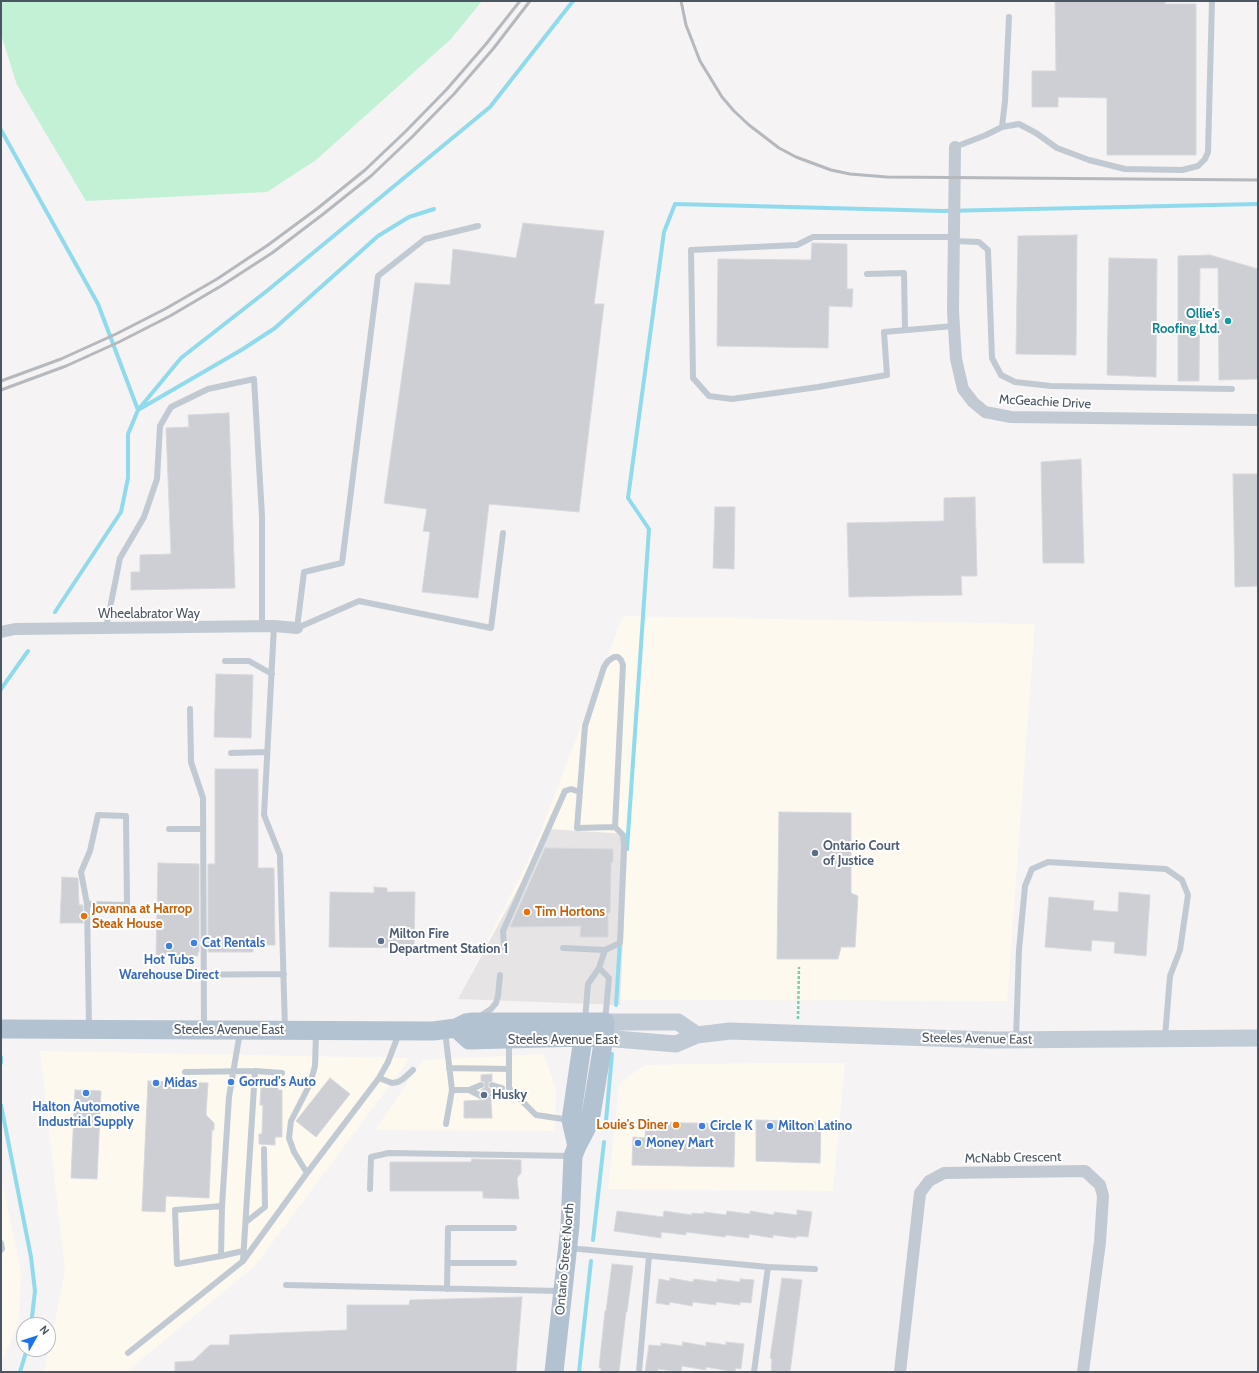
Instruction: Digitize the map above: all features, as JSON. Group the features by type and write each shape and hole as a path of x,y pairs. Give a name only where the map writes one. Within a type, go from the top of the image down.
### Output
{"main road":[{"name":"Steeles Avenue East","path":"1,1029 433,1031 458,1027 604,1030 678,1022 697,1035 730,1031 1016,1041 1258,1038"},
{"name":"Steeles Avenue East","path":"458,1027 469,1040 509,1039 584,1029"},
{"name":"Ontario Street North","path":"554,1372 570,1226 575,1151 571,1120 584,1029"},
{"name":"Ontario Street North","path":"575,1151 590,1121 604,1030"}],"street":[{"name":"McGeachie Drive","path":"954,147 955,224 953,311 956,359 963,389 973,402 986,412 1011,416 1258,420"},
{"name":"Wheelabrator Way","path":"1,632 15,629 297,628"},
{"name":"McNabb Crescent","path":"900,1372 920,1194 929,1181 944,1173 1085,1171 1100,1185 1103,1196 1100,1242 1082,1372"}],"lane":[{"path":"954,147 1002,127 1019,124 1036,133 1057,148 1089,160 1124,169 1182,170 1198,166 1205,159 1208,152 1212,1"},
{"path":"1002,127 1005,101 1009,17"},
{"path":"297,628 304,572 342,563 378,276 425,239 478,226"},
{"path":"954,326 884,332 888,375 818,387 732,399 708,396 693,378 691,250 797,245 813,237 954,239 979,242 988,250 992,358 1001,375 1015,382 1051,386 1232,389"},
{"path":"867,274 904,273 906,330"},
{"path":"106,628 120,558 144,517 157,479 160,426 171,407 208,389 254,379 272,674 264,815 280,855 285,1030"},
{"path":"297,628 359,601 491,628 503,533"},
{"path":"563,948 605,950 620,943 624,846 623,836 615,827 623,665 618,657 614,657 608,661 604,667 586,726 577,828 615,827"},
{"path":"225,661 249,661 272,674"},
{"path":"190,709 191,762 203,798 204,1030"},
{"path":"231,753 267,752"},
{"path":"504,947 503,930 565,791 571,789 580,792"},
{"path":"87,904 127,905 126,816 98,815 90,851 81,872 87,904 89,1030"},
{"path":"169,829 203,829"},
{"path":"1016,1041 1019,950 1025,886 1032,868 1048,862 1166,869 1182,880 1188,895 1180,950 1170,976 1165,1038"},
{"path":"584,1029 588,984 599,968 605,950"},
{"path":"599,968 609,978 604,1030"},
{"path":"168,975 284,974"},
{"path":"446,1124 452,1090 449,1068 458,1027 490,1009 496,1003 500,975"},
{"path":"221,1256 222,1206 229,1097 240,1030"},
{"path":"307,1173 294,1152 289,1138 291,1121 310,1084 315,1066 316,1030"},
{"path":"128,1353 243,1261 379,1078 388,1062 400,1031"},
{"path":"509,1039 509,1088"},
{"path":"449,1068 509,1069"},
{"path":"379,1078 392,1083 398,1082 413,1070"},
{"path":"243,1261 255,1071"},
{"path":"184,1072 255,1071 282,1073"},
{"path":"452,1090 469,1090 481,1085"},
{"path":"492,1085 502,1088 509,1088 536,1114 571,1120"},
{"path":"493,1095 502,1088"},
{"path":"469,1090 481,1096"},
{"path":"246,1222 265,1207 264,1149"},
{"path":"370,1189 371,1157 389,1152 575,1151"},
{"path":"222,1206 175,1210 176,1264 243,1251"},
{"path":"447,1289 448,1228 514,1228"},
{"path":"1,1243 1,1250"},
{"path":"568,1248 768,1267 814,1269"},
{"path":"639,1372 649,1256"},
{"path":"448,1263 514,1262"},
{"path":"754,1372 768,1267"},
{"path":"286,1285 563,1292"}],"path":[{"path":"798,1033 799,967"}],"shaded area":[{"path":"623,616 1035,624 1007,1001 458,999 533,851"},
{"path":"548,829 628,834 620,1005 458,999 540,848"},
{"path":"40,1051 410,1058 255,1266 126,1372 44,1372 47,1357 56,1357 56,1317 65,1272"},
{"path":"544,1054 556,1090 555,1131 375,1130 423,1060"},
{"path":"845,1063 833,1191 608,1189 619,1084 644,1065"},
{"path":"1,1177 21,1271 19,1317 16,1317 16,1330 1,1364"}],"green space":[{"path":"1,1 482,1 451,39 316,160 267,192 86,201 17,85 1,34"}],"building":[{"path":"1055,1 1165,1 1165,4 1196,4 1196,155 1107,155 1107,98 1058,97 1058,107 1032,107 1032,71 1056,71"},
{"path":"523,223 604,231 594,304 604,304 579,512 489,504 478,598 422,592 430,532 423,531 427,509 384,503 415,283 450,285 453,249 516,258"},
{"path":"1077,235 1076,355 1016,354 1018,236"},
{"path":"812,243 847,244 847,289 853,289 852,307 829,306 828,348 717,346 718,259 811,260"},
{"path":"1210,255 1258,269 1258,379 1219,380 1218,268 1200,268 1199,381 1178,381 1178,256"},
{"path":"1109,258 1157,259 1156,377 1107,375"},
{"path":"229,413 235,588 131,590 131,572 140,572 140,555 171,554 166,428 189,427 188,415"},
{"path":"1081,459 1084,563 1043,563 1041,462"},
{"path":"1233,474 1258,474 1258,586 1235,587"},
{"path":"975,497 977,576 961,576 962,595 849,597 847,523 944,521 944,498"},
{"path":"715,507 735,507 734,569 713,568"},
{"path":"216,674 253,675 251,738 214,737"},
{"path":"215,769 258,769 258,868 274,868 275,945 253,945 253,952 208,952 208,864 215,864"},
{"name":"Ontario Court of Justice","path":"779,812 851,813 851,893 858,896 855,947 841,947 838,959 777,959"},
{"path":"545,848 613,849 613,862 611,862 610,913 608,913 608,937 580,937 581,926 510,927"},
{"path":"158,863 199,864 198,956 156,955"},
{"path":"62,877 78,878 79,905 83,905 83,923 60,923"},
{"path":"374,887 387,888 387,892 415,892 414,948 329,947 330,892 374,893"},
{"path":"1119,892 1150,895 1146,956 1114,953 1115,942 1092,940 1091,951 1045,947 1049,897 1094,901 1093,910 1118,912"},
{"path":"492,1074 492,1081 489,1082 488,1086 492,1090 489,1095 490,1098 493,1099 491,1101 492,1118 464,1118 464,1101 484,1100 485,1095 481,1090 485,1085 484,1082 481,1081 481,1075"},
{"path":"330,1078 350,1094 316,1137 296,1121"},
{"path":"148,1081 208,1083 206,1115 214,1123 214,1130 212,1130 209,1198 166,1196 165,1212 142,1211"},
{"path":"261,1087 278,1087 278,1090 282,1090 282,1137 275,1137 275,1145 259,1144 259,1134 262,1134 263,1105 260,1105"},
{"path":"75,1090 101,1091 97,1179 71,1178"},
{"path":"756,1120 821,1122 820,1163 756,1161"},
{"path":"646,1122 735,1124 734,1167 632,1165 633,1137 645,1138"},
{"path":"472,1159 521,1160 521,1173 517,1178 519,1199 483,1198 483,1191 390,1191 390,1162 471,1162"},
{"path":"797,1210 812,1212 808,1237 797,1236 796,1238 773,1235 773,1238 749,1234 749,1238 726,1235 725,1237 686,1232 686,1235 661,1232 661,1238 614,1231 617,1211 663,1217 664,1211 692,1215 692,1213 704,1214 704,1212 726,1215 727,1211 750,1214 750,1211 774,1215 774,1212 797,1215"},
{"path":"612,1264 633,1266 619,1372 601,1372 601,1368 599,1368"},
{"path":"670,1278 693,1282 694,1279 717,1282 717,1279 740,1282 740,1279 754,1280 751,1303 740,1302 740,1305 716,1302 716,1305 693,1302 692,1306 670,1302 669,1305 656,1303 659,1279 670,1281"},
{"path":"782,1278 802,1280 790,1372 771,1372 772,1359 770,1358"},
{"path":"522,1297 516,1372 175,1372 175,1362 193,1361 210,1345 229,1345 230,1335 347,1330 347,1305 409,1305 410,1300"},
{"path":"683,1342 706,1346 706,1342 726,1345 726,1342 744,1344 741,1369 736,1368 735,1372 706,1367 706,1370 682,1366 681,1372 658,1369 657,1372 645,1372 649,1345 661,1346 661,1343 682,1346"}],"waterway":[{"path":"1,130 98,304 138,410 181,358 268,290 490,107 573,1"},
{"path":"627,849 649,529 628,498 664,232 675,204 942,211 1258,204"},
{"path":"55,612 121,512 128,478 128,434 138,410 243,349 275,328 378,236 409,217 434,209"},
{"path":"1,689 28,651"},
{"path":"616,1005 620,941"},
{"path":"606,1121 612,1054"},
{"path":"1,1057 1,1063"},
{"path":"1,1105 31,1257 35,1291 32,1317"},
{"path":"593,1240 604,1142"},
{"path":"579,1372 591,1261"},
{"path":"20,1372 25,1357"}],"railway":[{"path":"1,381 61,359 116,334 165,309 217,279 268,245 318,208 365,170 406,131 447,89 486,44 520,1"},
{"path":"1,390 66,366 119,342 170,316 221,286 272,253 371,176 412,137 454,94 493,49 530,1"},
{"path":"681,1 686,25 700,61 722,97 734,111 749,125 779,148 796,157 831,170 850,174 887,177 1258,180"}],"place":[{"name":"Ollie's Roofing Ltd.","path":"1228,321"},
{"name":"Ontario Court of Justice","path":"815,853"},
{"name":"Tim Hortons","path":"527,912"},
{"name":"Jovanna at Harrop Steak House","path":"84,916"},
{"name":"Milton Fire Department Station 1","path":"381,941"},
{"name":"Cat Rentals","path":"194,943"},
{"name":"Hot Tubs Warehouse Direct","path":"169,946"},
{"name":"Gorrud's Auto","path":"231,1082"},
{"name":"Midas","path":"156,1083"},
{"name":"Halton Automotive Industrial Supply","path":"86,1093"},
{"name":"Husky","path":"484,1095"},
{"name":"Louie's Diner","path":"676,1125"},
{"name":"Circle K","path":"702,1126"},
{"name":"Milton Latino","path":"770,1126"},
{"name":"Money Mart","path":"638,1143"}]}
